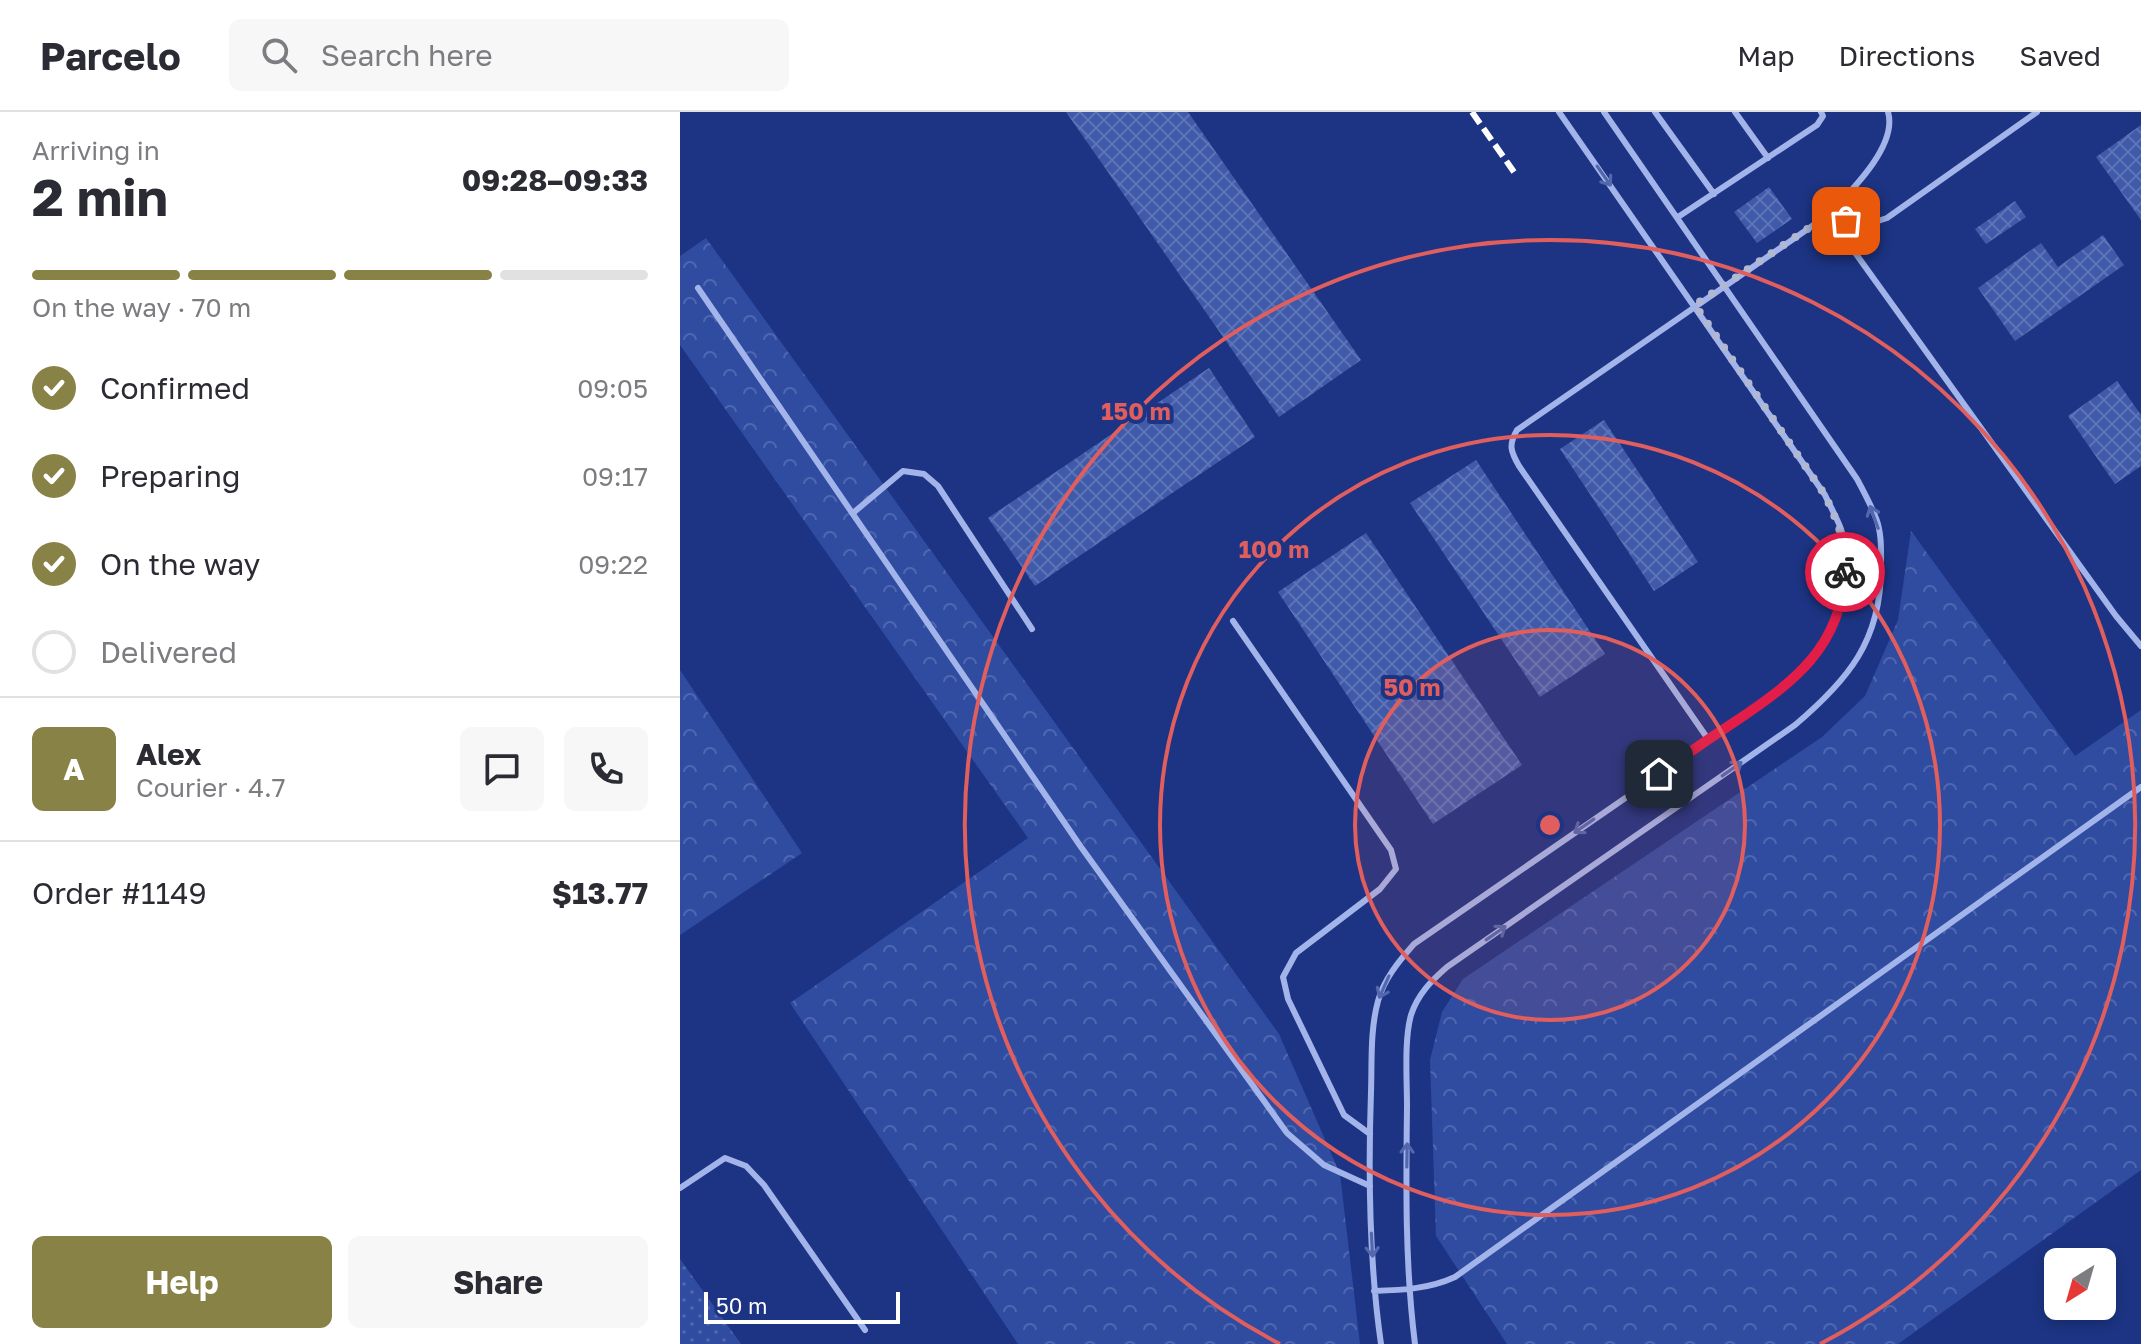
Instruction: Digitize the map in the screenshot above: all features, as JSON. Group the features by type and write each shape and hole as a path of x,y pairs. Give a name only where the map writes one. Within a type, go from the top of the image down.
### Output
{"lane":[{"path":"1381,1344 1374,1291 1370,1134 1373,1024 1378,998 1389,975 1402,957 1427,935 1773,696 1812,659 1826,641 1840,609 1846,556 1841,528 1825,495 1559,112"},
{"path":"1415,1344 1408,1290 1406,1222 1407,1062 1410,1019 1418,997 1447,967 1795,725 1830,695 1856,661 1878,614 1881,551 1877,521 1857,479 1604,112"},
{"path":"1655,112 1714,194"},
{"path":"1735,112 1768,158"},
{"path":"1678,217 1817,125 1823,116 1821,112"},
{"path":"1708,739 1519,466 1511,451 1510,440 1517,430 1828,215 1856,186 1883,148 1891,121 1888,112"},
{"path":"1828,215 1863,226 1887,218 2037,112"},
{"path":"1828,215 2116,616 2141,646"},
{"path":"698,288 1081,847 1287,1133 1324,1165 1370,1186"},
{"path":"853,513 903,471 924,474 938,486 1032,629"},
{"path":"1233,621 1391,850 1396,869 1380,889 1296,953 1283,977 1288,999 1344,1115 1370,1134"},
{"path":"1374,1291 1408,1290 1439,1284 1455,1277 2141,787"},
{"path":"680,1188 725,1158 746,1166 764,1185 865,1330"}],"green space":[{"path":"706,238 1279,1034 1340,1174 1360,1344 1018,1344 790,1003 1028,838 680,345 680,256"},
{"path":"1911,531 2075,756 2141,710 2141,1170 1898,1344 1507,1344 1436,1236 1430,1060 1442,1012 1463,979 1822,737 1865,696 1898,620"},
{"path":"680,670 802,853 680,935"},
{"path":"680,1259 741,1344 680,1344"}],"building":[{"path":"1066,112 1188,112 1361,360 1279,417"},
{"path":"2141,125 2141,220 2096,157"},
{"path":"1769,187 1792,219 1757,243 1734,212"},
{"path":"2015,201 2026,217 1986,244 1975,229"},
{"path":"2103,235 2124,265 2015,341 1978,288 2041,243 2058,267"},
{"path":"1209,368 1255,437 1035,586 988,518"},
{"path":"2117,381 2141,415 2141,466 2115,484 2068,416"},
{"path":"1604,420 1698,562 1654,591 1560,449"},
{"path":"1476,460 1605,654 1540,697 1410,503"},
{"path":"1366,533 1522,765 1433,824 1278,592"}],"railway":[{"path":"1472,112 1514,172"}],"way so far":[{"path":"1845,572 1846,556 1841,528 1825,495 1695,305 1828,215 1846,221"}],"route":[{"path":"1659,774 1773,696 1805,669 1826,641 1840,609 1845,572"}]}
